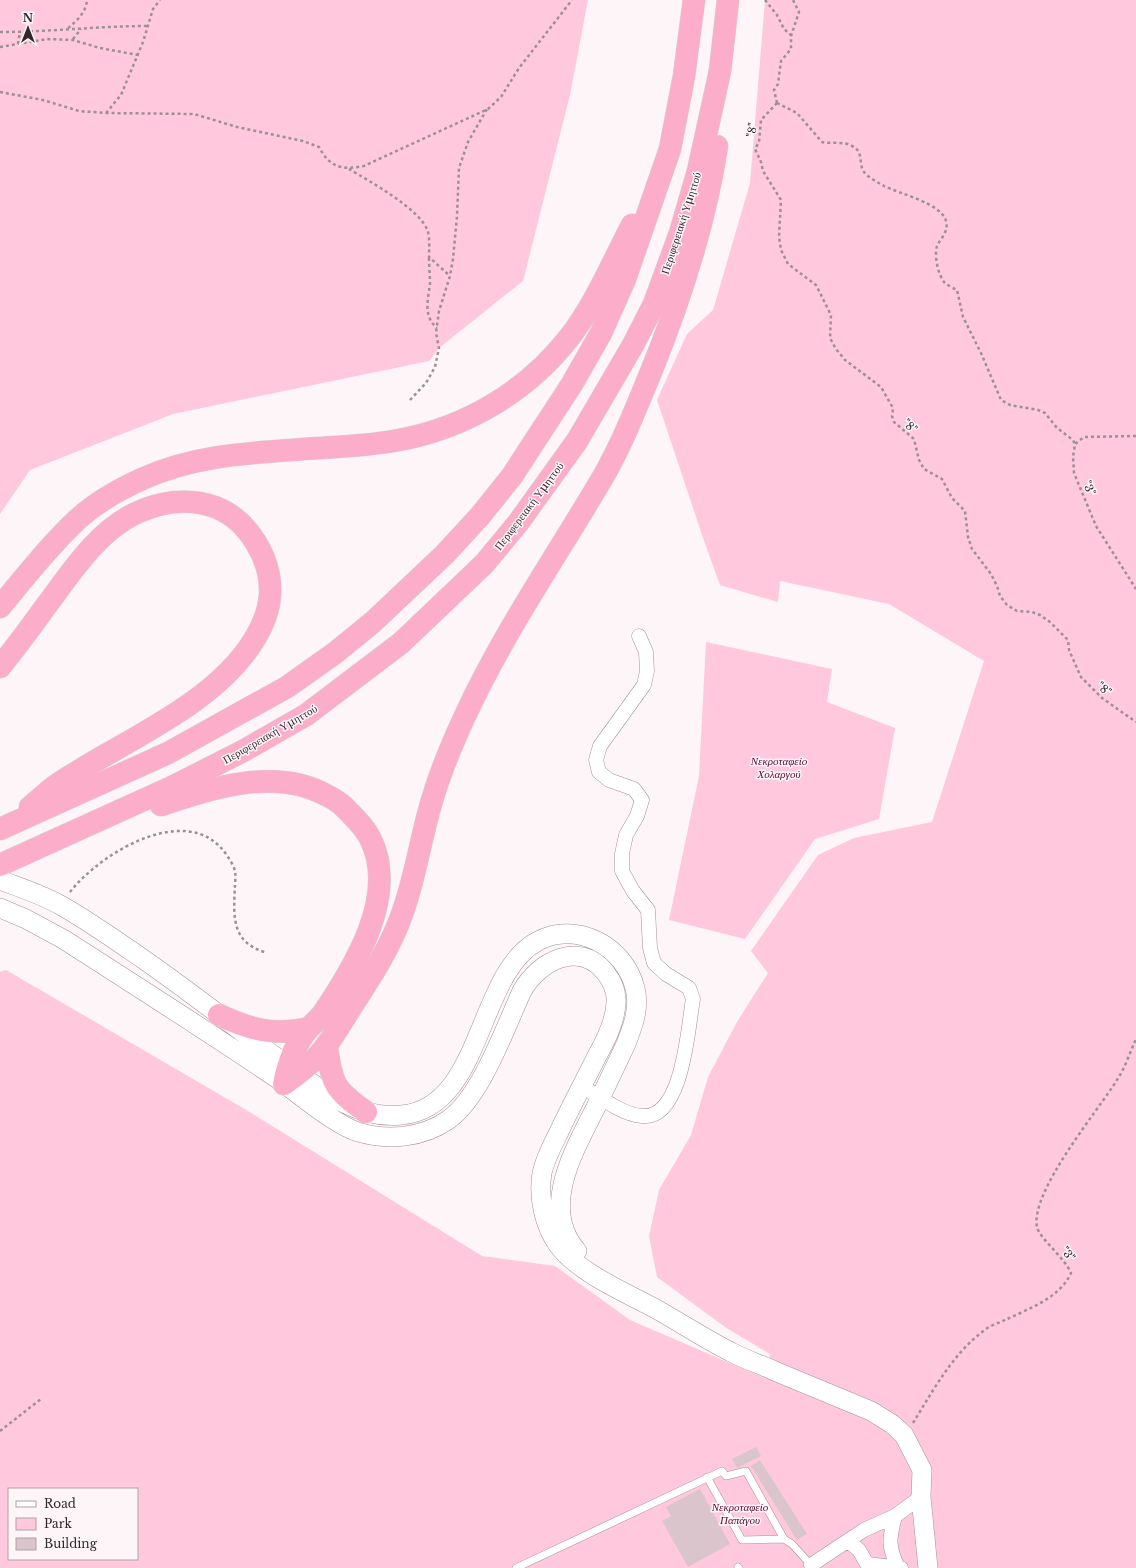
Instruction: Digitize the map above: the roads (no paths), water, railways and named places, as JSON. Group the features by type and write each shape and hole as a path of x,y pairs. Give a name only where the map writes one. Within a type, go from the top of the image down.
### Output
{"highway":[{"path":"5,827 168,753 287,688 335,653 373,622 445,554 480,516 512,476 572,384 601,333 625,280 670,149 684,76 694,0"},
{"name":"Περιφερειακή Υμηττού","path":"0,865 172,787 306,715 401,644 484,564 518,523 577,441 633,345 654,304 680,233 698,171 720,71 728,0"},
{"path":"290,1074 326,1048 387,948 402,915 413,880 433,796 464,719 491,663 517,616 603,476 630,425 673,319 699,238 713,174 722,106 720,71"},
{"path":"0,607 79,518 108,497 142,479 174,466 211,457 359,445 399,440 436,430 468,419 495,404 523,385 547,363 569,339 589,308 670,149"},
{"path":"0,667 96,542 132,515 155,505 173,502 194,502 216,507 231,516 247,531 260,548 269,576 270,596 265,619 258,633 235,664 198,699 54,787 5,827"},
{"path":"61,838 115,823 184,797 244,783 271,782 295,784 319,791 340,803 358,821 370,839 377,859 379,890 374,916 365,942 348,977 323,1014 309,1028 295,1050 290,1074"},
{"path":"219,1015 239,1024 269,1032 289,1033 309,1028"},
{"path":"326,1048 332,1079 336,1088 347,1099 366,1112"}],"street":[{"path":"582,1086 629,1113 643,1117 659,1112 668,1103 678,1084 693,999 688,988 666,974 654,963 650,948 648,910 633,891 622,871 622,854 626,835 637,816 642,800 634,789 609,780 598,772 596,760 600,746 644,685 647,671 646,652 639,636"},
{"path":"0,880 60,905 143,959 219,1015 290,1074 336,1120 356,1132 372,1136 390,1138 410,1136 431,1129 447,1121 460,1110 471,1096 529,979 538,969 563,957 576,956 588,959 600,965 609,976 614,987 616,1003 612,1022 604,1045 548,1155 542,1172 542,1195 545,1217 559,1246 570,1257 602,1280 657,1309 732,1353 871,1411 892,1424 904,1435 922,1470 921,1497 928,1568"},
{"path":"0,908 26,919 63,939 343,1104 366,1112 384,1116 404,1115 423,1110 440,1100 452,1086 465,1064 503,980 513,964 525,950 538,941 555,935 574,933 591,938 606,945 620,958 630,973 635,990 637,1007 634,1025 566,1169 561,1193 561,1212 566,1233 573,1247 586,1261 657,1309"},
{"path":"808,1566 864,1530 895,1516 921,1497"},
{"path":"895,1516 891,1533 890,1551 900,1568"},
{"path":"848,1541 859,1550 867,1564 900,1568"}],"lane":[{"path":"516,1568 722,1471 726,1476 746,1471 784,1539 792,1544 808,1566"},
{"path":"707,1477 742,1540 784,1539"}],"park label":[{"name":"Νεκροταφείο Χολαργού","path":"779,767"},
{"name":"Νεκροταφείο Παπάγου","path":"740,1513"}]}
